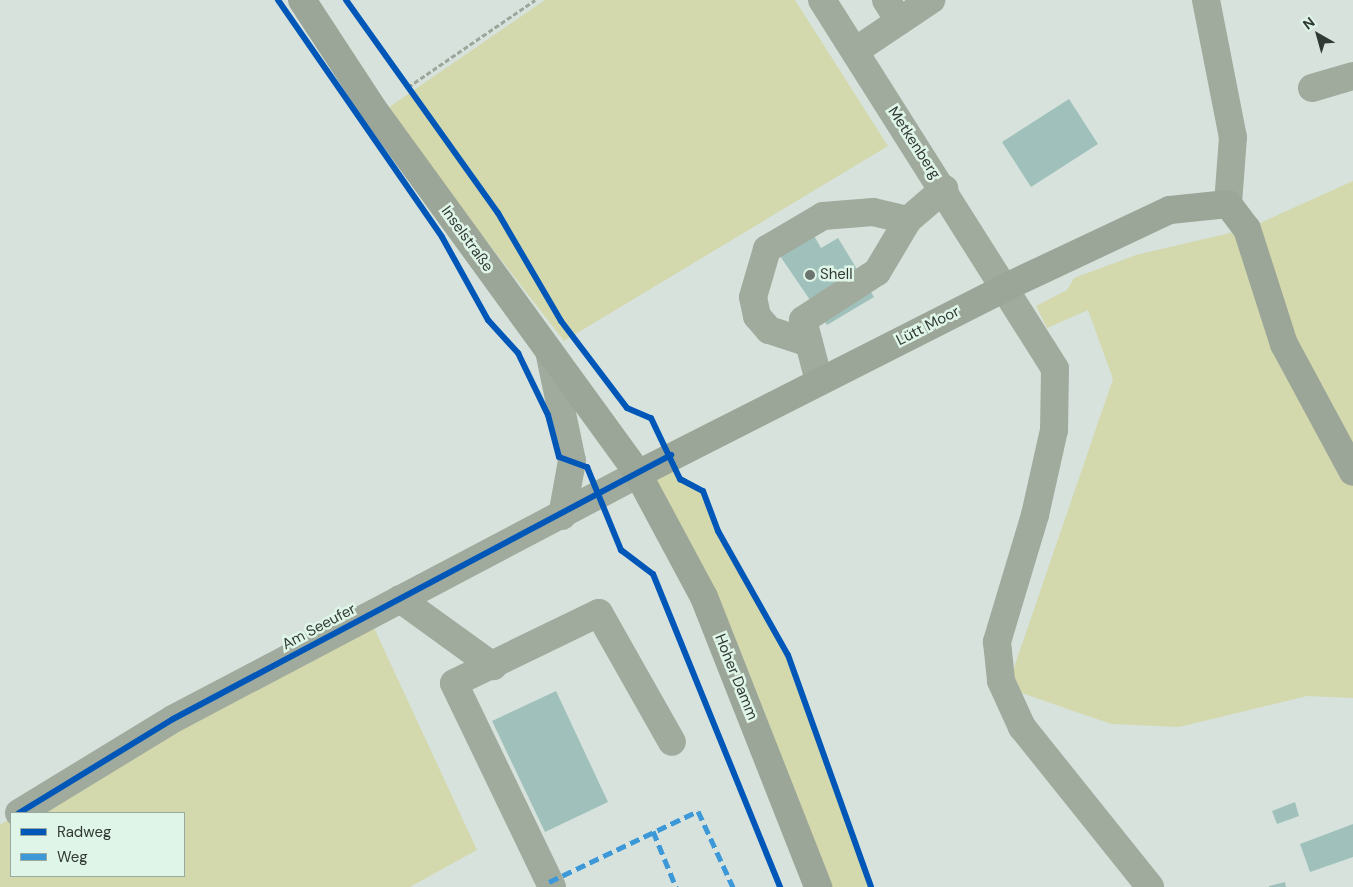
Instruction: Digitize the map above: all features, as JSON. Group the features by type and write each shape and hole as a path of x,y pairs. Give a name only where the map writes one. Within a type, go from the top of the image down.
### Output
{"main road":[{"name":"Inselstraße","path":"302,0 374,110 638,474"},
{"name":"Lütt Moor","path":"638,474 1006,287 1170,210 1228,204"},
{"path":"1228,204 1247,229 1284,344 1353,472"},
{"name":"Hoher Damm","path":"638,474 704,597 818,887"}],"street":[{"name":"Metkenberg","path":"822,0 1006,287 1054,369 1058,390 1035,515 997,642 1001,681 1022,727 1150,887"},
{"path":"855,51 892,10 931,0"},
{"path":"1206,0 1233,137 1228,204"},
{"path":"1312,88 1353,76"},
{"path":"820,381 803,320 878,272 908,220 944,190"},
{"path":"810,343 769,330 757,316 753,297 767,249 823,216 873,212 908,220"},
{"path":"549,351 572,460 562,516"},
{"name":"Am Seeufer","path":"21,812 174,720 400,599 562,516 638,474"},
{"path":"400,599 493,666"},
{"path":"552,887 454,683 493,666 599,613 672,742"}],"path":[{"path":"408,86 535,0"}],"green space":[{"path":"545,0 795,0 888,146 564,341 385,110"},
{"path":"1353,181 1353,698 1307,696 1179,727 1111,724 1007,688 1113,379 1088,310 1047,328 1036,306 1067,290 1074,278 1136,255 1247,229"},
{"path":"671,455 680,479 703,491 718,531 788,655 871,887 818,887 638,474"},
{"path":"368,615 477,850 410,887 0,887 0,825 10,819 10,877 185,877 185,812 21,812"}],"building":[{"path":"1069,99 1098,144 1031,187 1002,142"},
{"path":"812,232 821,248 838,238 874,297 827,325 778,253"},
{"path":"556,691 608,802 545,832 492,721"},
{"path":"1295,802 1299,816 1277,824 1272,811"},
{"path":"1353,824 1353,857 1310,872 1300,844"},
{"path":"1285,882 1286,887 1269,887 1269,886"}],"marked path":[{"path":"549,882 698,811 733,887"},
{"path":"653,831 676,887"}],"cycle path":[{"path":"278,0 442,237 488,320 518,353 548,415 559,457 587,467 621,550 653,574 780,887"},
{"path":"346,0 498,213 561,321 627,408 651,418 680,479 703,491 718,531 788,655 871,887"},
{"path":"21,812 173,719 671,455"}],"place":[{"name":"Shell","path":"810,275"}]}
